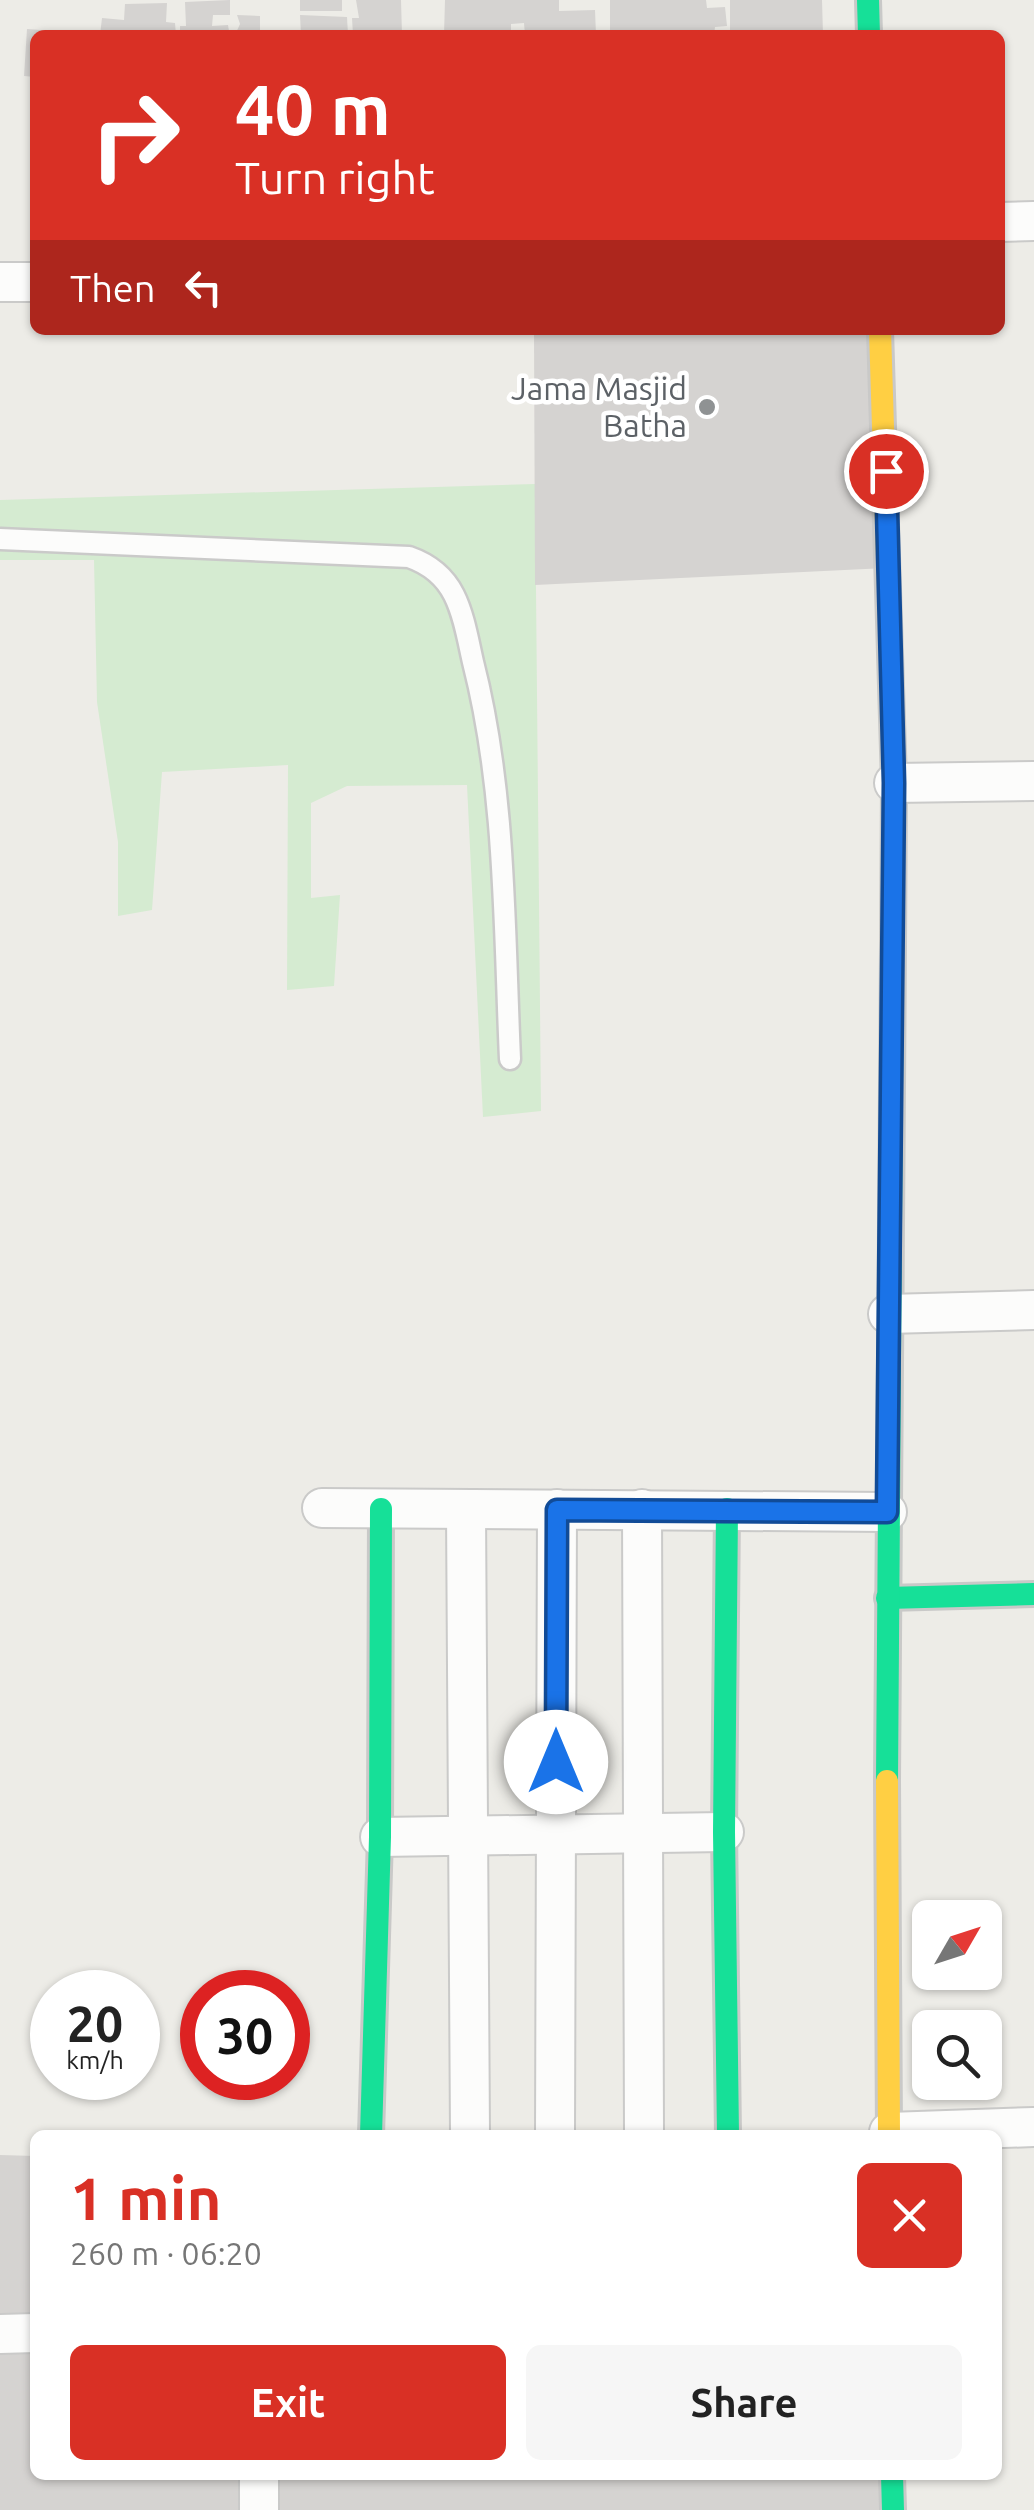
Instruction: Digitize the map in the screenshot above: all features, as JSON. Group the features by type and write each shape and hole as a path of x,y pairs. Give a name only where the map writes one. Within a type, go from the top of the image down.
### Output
{"street":[{"path":"868,0 869,30"},
{"path":"1005,222 1034,222"},
{"path":"0,282 30,282"},
{"path":"880,335 894,783 887,1512 889,2130"},
{"path":"894,783 1034,781"},
{"path":"888,1314 1034,1310"},
{"path":"322,1508 887,1512"},
{"path":"371,2130 380,1836 381,1509"},
{"path":"642,1509 644,2130"},
{"path":"727,1509 724,1832 728,2130"},
{"path":"466,1510 470,2130"},
{"path":"555,2130 557,1510"},
{"path":"887,1598 1034,1594"},
{"path":"380,1836 724,1832"},
{"path":"962,2130 1034,2127"},
{"path":"0,2334 30,2333"},
{"path":"259,2480 259,2510"},
{"path":"892,2480 893,2510"}],"lane":[{"path":"0,540 408,557 427,564 440,575 454,594 489,727 500,828 510,1059"}],"green space":[{"path":"535,484 541,1111 483,1117 467,785 347,786 311,803 311,898 340,895 334,986 287,990 288,765 162,772 152,910 118,916 118,842 97,702 94,560 0,560 0,500"}],"building":[{"path":"230,0 230,15 213,15 212,26 228,25 229,30 180,30 180,26 186,26 185,2"},
{"path":"300,0 342,0 342,11 300,11"},
{"path":"356,0 401,0 402,30 353,30 352,18 359,18"},
{"path":"445,0 559,0 559,11 595,10 596,30 525,30 524,23 511,24 511,30 444,30"},
{"path":"610,0 706,0 707,8 725,7 727,26 715,30 610,30"},
{"path":"730,0 822,0 823,30 730,30"},
{"path":"167,3 166,22 175,23 176,30 101,30 102,18 124,20 125,4"},
{"path":"237,15 260,16 260,30 237,30"},
{"path":"300,15 347,17 348,30 301,30"},
{"path":"27,29 40,30 30,30 30,77 24,76"},
{"name":"Jama Masjid Batha","path":"534,335 878,335 886,568 535,585"},
{"path":"0,2155 30,2156 30,2480 892,2480 893,2510 0,2510"}],"traffic: fast":[{"path":"868,0 869,30"},
{"path":"887,1781 893,946"},
{"path":"371,2130 380,1837 381,1509"},
{"path":"727,1509 724,1832 728,2130"},
{"path":"887,1598 1034,1594"},
{"path":"892,2480 893,2510"}],"traffic: slow":[{"path":"880,335 894,783 893,946"},
{"path":"887,1781 889,2130"}],"place":[{"name":"Jama Masjid Batha","path":"707,407"}],"route":[{"path":"556,1762 557,1510 887,1512 894,783 886,471"}]}
